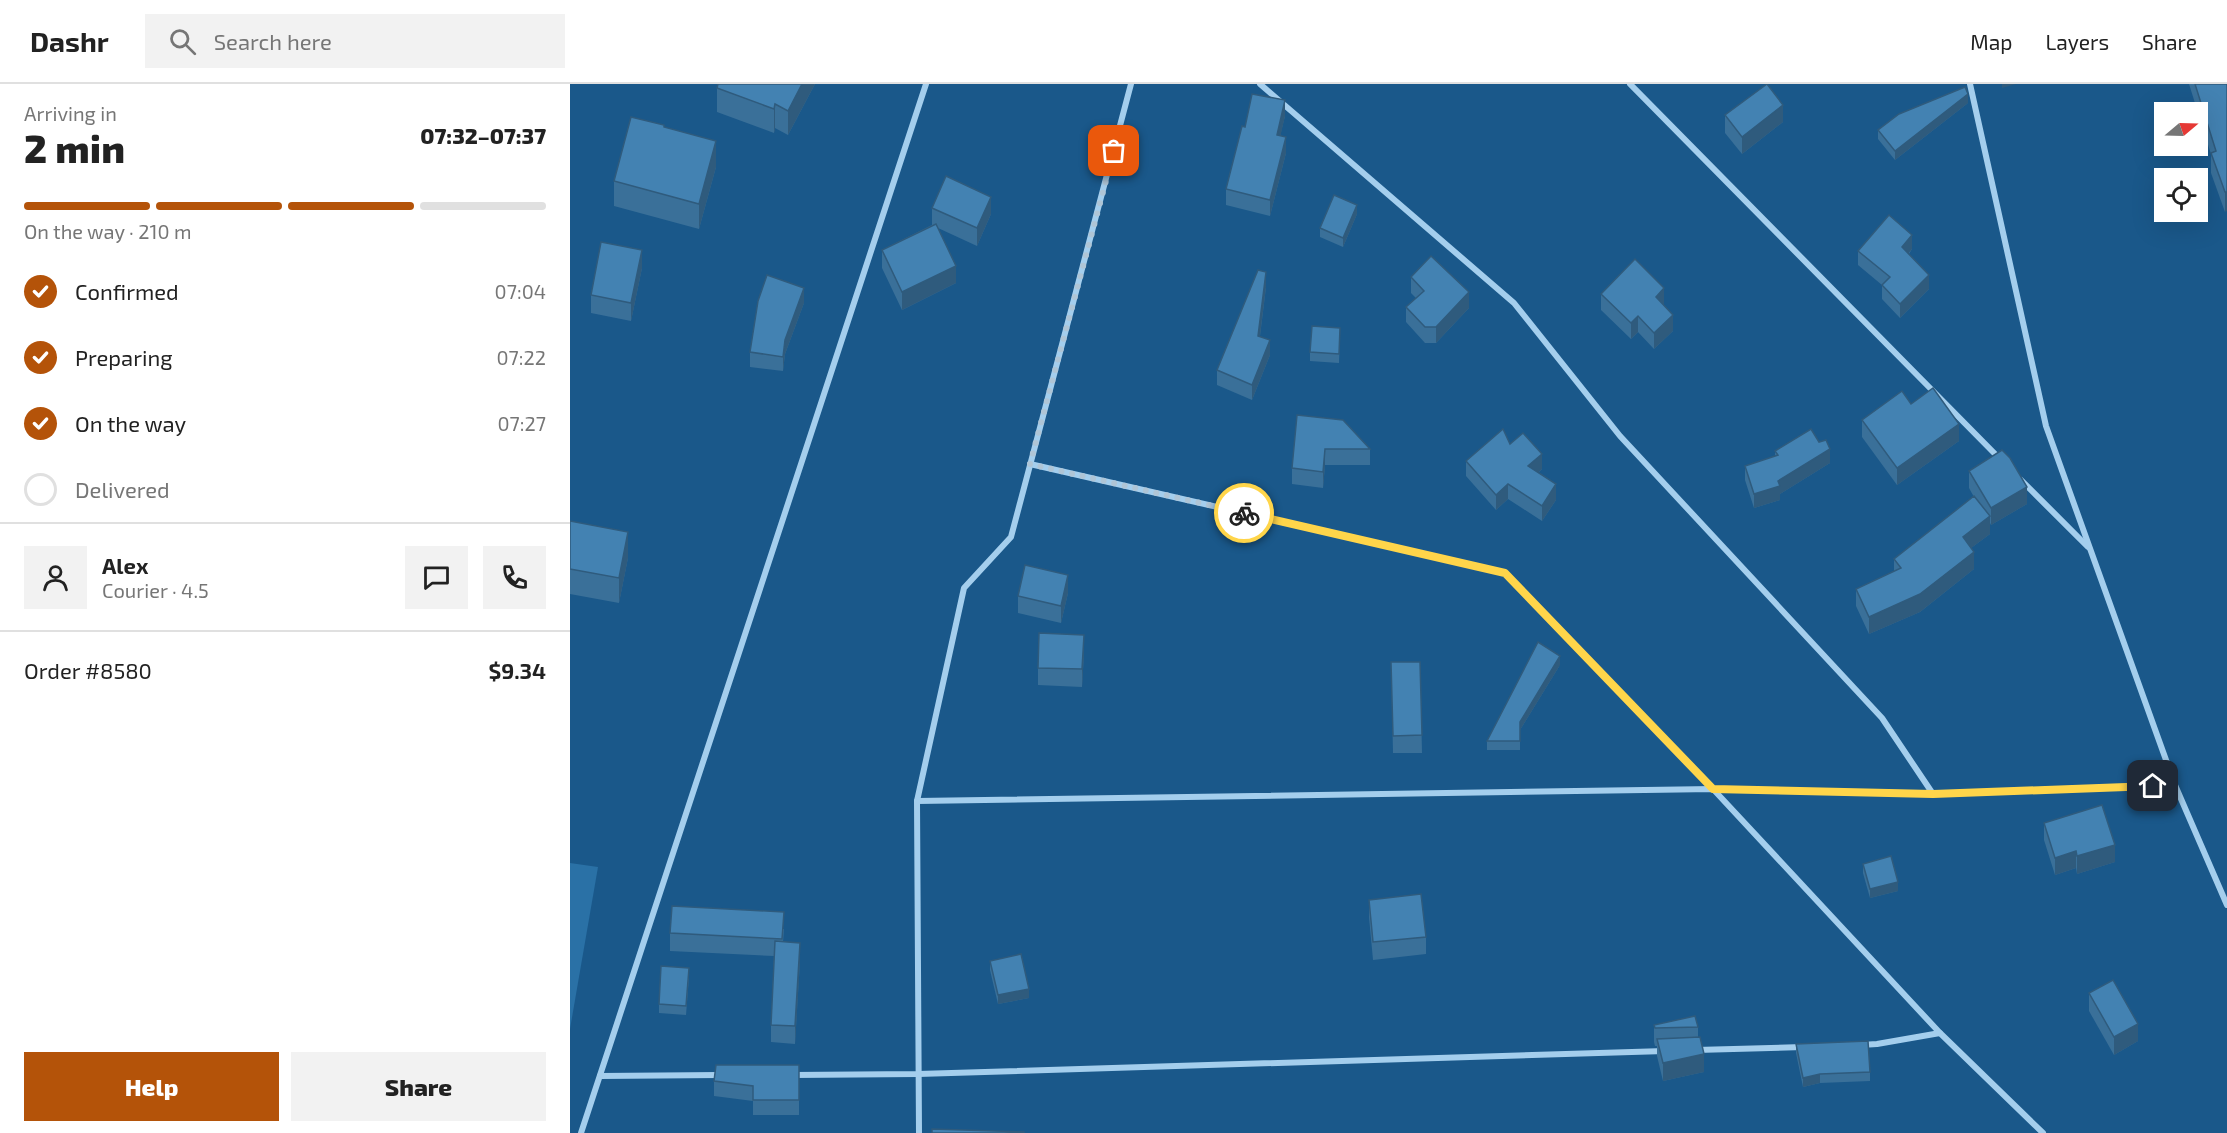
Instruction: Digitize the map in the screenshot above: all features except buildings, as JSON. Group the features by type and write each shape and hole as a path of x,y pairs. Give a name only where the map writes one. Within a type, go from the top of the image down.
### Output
{"street":[{"path":"581,1133 927,84"},
{"path":"919,1133 916,801 964,588 1011,537 1131,84"},
{"path":"1260,84 1514,303 1620,436 1882,718 1933,794"},
{"path":"1630,84 2007,466"},
{"path":"1970,84 2046,426 2175,785 2227,905"},
{"path":"1030,464 1505,573 1713,789 1940,1033 2043,1133"},
{"path":"2015,474 2090,550"},
{"path":"916,801 1713,789 1933,794 2175,785"},
{"path":"1853,1045 1877,1044 1940,1033"},
{"path":"1688,1050 1806,1047"},
{"path":"789,1075 918,1074 1676,1050"},
{"path":"600,1076 730,1075"}],"shaded area":[{"path":"570,863 598,867 570,1029"}],"way so far":[{"path":"1114,151 1030,464 1244,513"}],"route":[{"path":"1244,513 1505,573 1713,789 1933,794 2153,786"}]}
